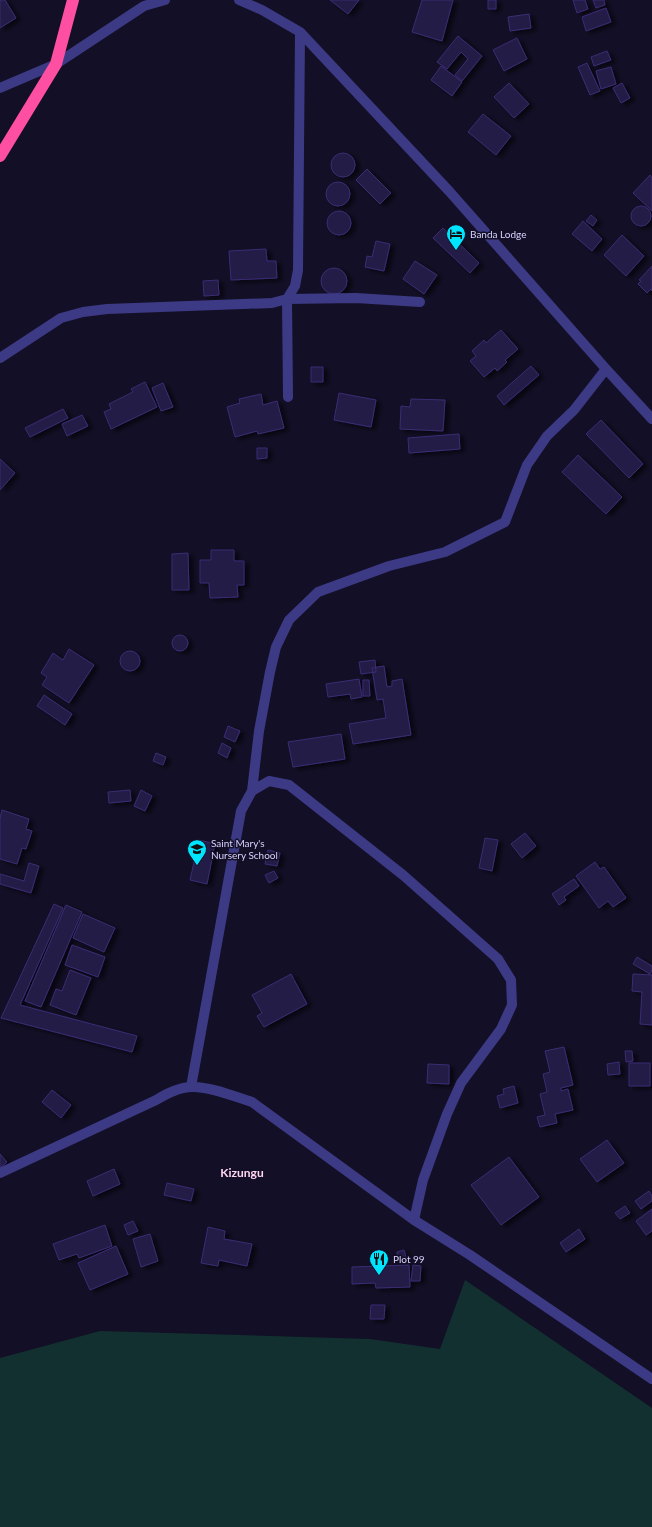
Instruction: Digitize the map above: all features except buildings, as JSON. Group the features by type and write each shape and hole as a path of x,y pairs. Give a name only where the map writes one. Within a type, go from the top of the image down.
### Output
{"highway":[{"path":"0,156 56,64 73,0"}],"street":[{"path":"0,88 56,64 144,6 165,0"},
{"path":"239,0 262,10 300,32 450,191 606,369 652,419"},
{"path":"288,397 287,299 294,286 298,270 300,32"},
{"path":"0,358 61,318 83,312 107,309 272,303 287,299 356,298 420,302"},
{"path":"191,1087 241,811 252,792 259,731 270,672 276,647 289,620 318,592 389,566 445,552 505,522 527,465 547,436 574,410 606,369"},
{"path":"252,792 269,781 289,785 403,875 498,959 511,980 512,1005 501,1029 461,1084 447,1114 423,1180 414,1220"},
{"path":"0,1173 154,1101 170,1092 191,1087 222,1092 252,1102 414,1220 470,1255 652,1378"}],"green space":[{"path":"465,1280 652,1408 652,1527 0,1527 0,1358 100,1331 370,1339 440,1349"}],"place":[{"name":"Banda Lodge","path":"456,251"},
{"name":"Saint Mary's Nursery School","path":"197,866"},
{"name":"Plot 99","path":"379,1276"}],"district":[{"name":"Kizungu","path":"242,1172"}]}
